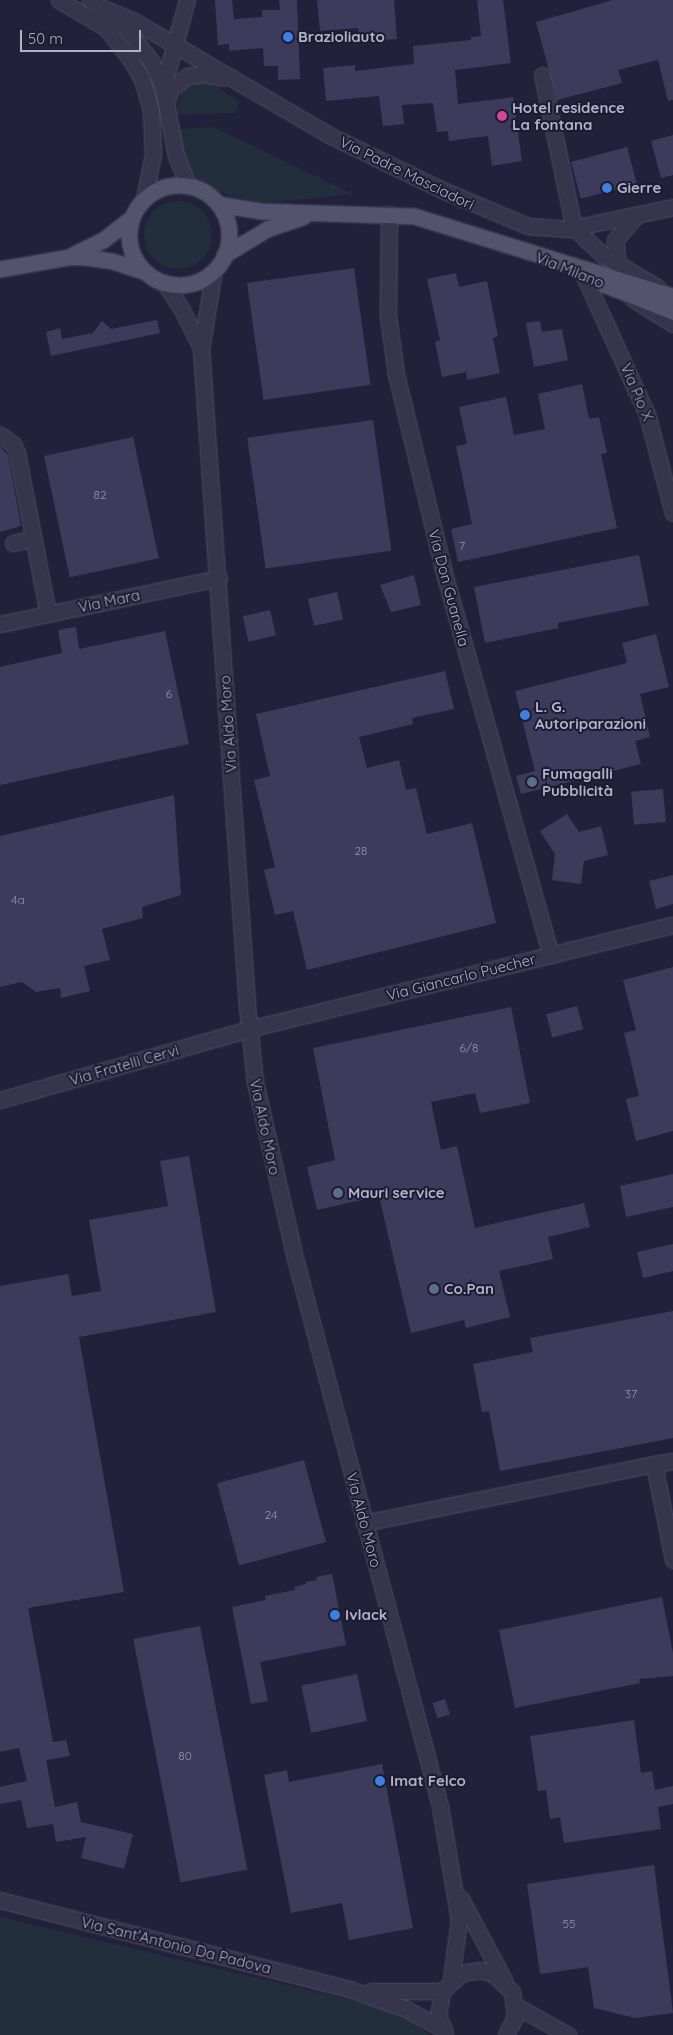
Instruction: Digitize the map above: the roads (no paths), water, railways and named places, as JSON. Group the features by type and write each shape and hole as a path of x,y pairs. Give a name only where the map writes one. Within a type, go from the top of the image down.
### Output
{"main road":[{"path":"0,269 68,257 104,259 146,273 164,282 190,283 214,270 224,255 228,229 218,204 205,192 189,186 173,185 157,190 144,199 132,217 104,240 68,257"},
{"path":"218,204 253,211 389,214 423,218 526,252"},
{"path":"224,255 268,230 315,213"},
{"path":"132,217 130,247 146,273"},
{"name":"Via Milano","path":"526,252 673,312"},
{"name":"Via Milano","path":"526,252 672,296"}],"street":[{"path":"58,0 106,28 131,60 142,79 151,110 153,154 144,199"},
{"path":"163,87 177,46 187,0"},
{"path":"96,4 141,46 163,87 176,156 189,186"},
{"name":"Via Padre Masciadori","path":"96,4 125,17 177,46 331,136 495,214 533,228 581,226 673,207"},
{"path":"166,103 171,89 187,76 203,74 236,81"},
{"path":"542,75 581,226 589,244 618,265 672,296"},
{"name":"Via Don Guanella","path":"389,214 389,334 443,569 551,955"},
{"path":"618,265 615,240 637,214"},
{"name":"Via Aldo Moro","path":"214,270 201,349 219,578 248,1029 263,1124 364,1523 440,1806 455,1884 460,1926 447,1986 438,2004 445,2032"},
{"name":"Via Pio X","path":"584,276 647,414 673,513"},
{"name":"Via Aldo Moro","path":"164,282 182,308 201,349"},
{"path":"622,291 673,324"},
{"path":"0,436 13,444 17,453 48,614"},
{"path":"13,544 33,538"},
{"name":"Via Mara","path":"0,624 219,578"},
{"name":"Via Giancarlo Puecher","path":"248,1029 673,925"},
{"name":"Via Fratelli Cervi","path":"0,1100 248,1029"},
{"path":"364,1523 673,1460"},
{"path":"654,1464 673,1560"},
{"name":"Via Aldo Moro","path":"455,1884 516,2006"},
{"name":"Via Sant'Antonio Da Padova","path":"0,1900 352,1990 404,2008 445,2032"},
{"path":"447,1986 462,1973 480,1970 505,1982"},
{"name":"Via Sant'Antonio Da Padova","path":"352,1990 447,1986"},
{"path":"506,2035 514,2023 516,2006 568,2035"}],"place":[{"name":"Brazioliauto","path":"288,37"},
{"name":"Hotel residence La fontana","path":"502,116"},
{"name":"Gierre","path":"607,188"},
{"name":"L. G. Autoriparazioni","path":"525,715"},
{"name":"Fumagalli Pubblicità","path":"532,782"},
{"name":"Mauri service","path":"338,1193"},
{"name":"Co.Pan","path":"434,1289"},
{"name":"Ivlack","path":"335,1615"},
{"name":"Imat Felco","path":"380,1781"}]}
